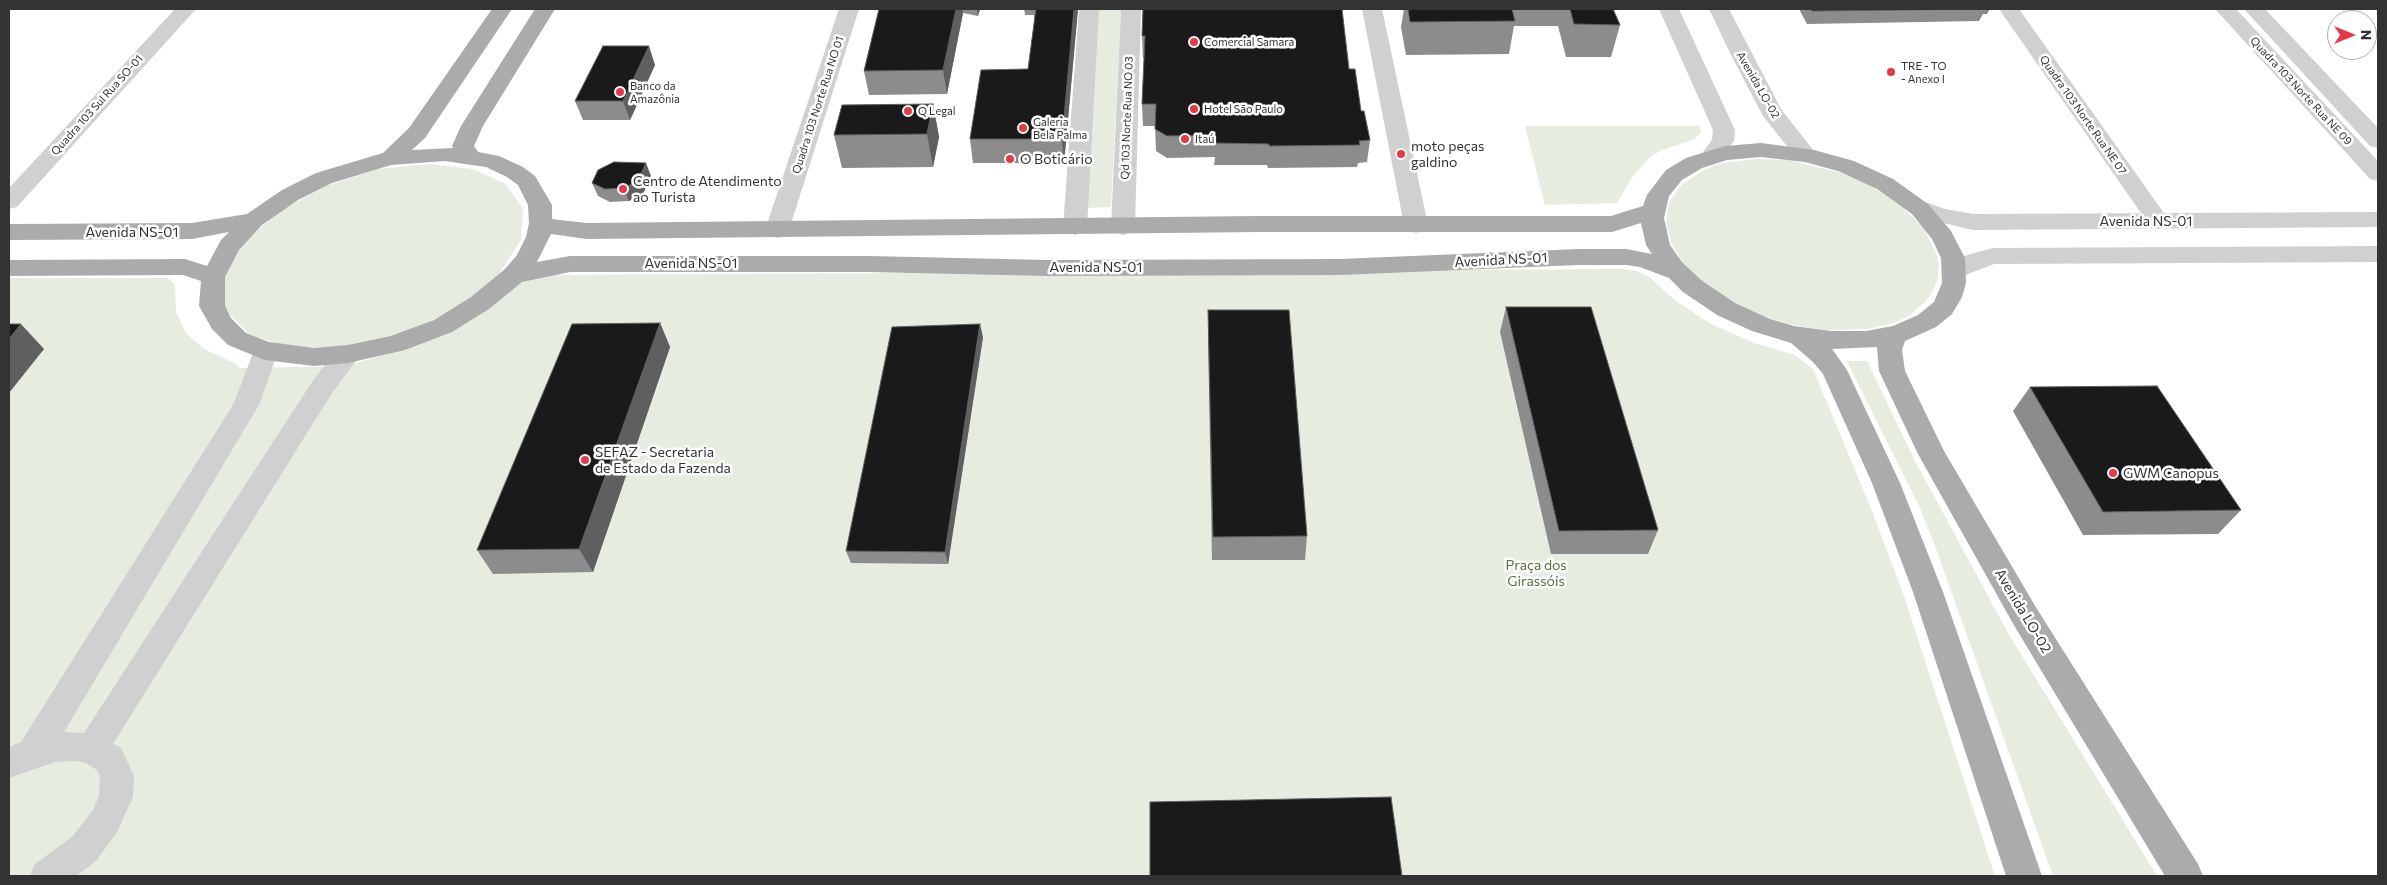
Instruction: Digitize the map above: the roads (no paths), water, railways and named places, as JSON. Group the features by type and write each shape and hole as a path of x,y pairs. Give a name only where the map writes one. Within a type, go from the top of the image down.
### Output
{"main road":[{"path":"391,158 417,134 502,9"},
{"path":"469,156 462,146 472,126 545,9"},
{"name":"Avenida NS-01","path":"1756,150 1806,155 1837,163 1864,173 1896,191 1917,206 1932,221 1945,239 1953,258 1955,271 1952,292 1942,308 1917,327 1894,336 1856,341 1799,336 1767,328 1726,309 1700,293 1676,272 1658,245 1653,226 1653,211 1658,195 1668,180 1687,166 1711,156 1756,150"},
{"path":"428,154 469,156 491,161 516,172 527,181 540,204 541,222 538,237 527,259 514,275 480,303 443,326 396,344 348,354 314,357 289,355 265,350 237,338 220,323 212,306 213,277 229,246 254,220 290,195 324,178 362,165 391,158 428,154"},
{"path":"541,222 558,228 587,231 1620,224 1653,211"},
{"name":"Avenida NS-01","path":"9,232 192,232 254,220"},
{"name":"Avenida NS-01","path":"514,275 570,264 868,264 1049,268 1331,267 1579,257 1626,257 1644,260 1676,272"},
{"path":"9,268 185,266 213,277"},
{"path":"1799,336 1820,352 1832,367 1886,483 1928,592 2024,876"},
{"name":"Avenida LO-02","path":"1894,336 1889,350 1892,372 1928,445 2026,618 2186,876"}],"street":[{"name":"Quadra 103 Sul Rua SO-01","path":"9,202 186,9"},
{"name":"Quadra 103 Norte Rua NO 01","path":"777,230 849,9"},
{"path":"1075,227 1089,9"},
{"name":"Qd 103 Norte Rua NO 03","path":"1123,227 1131,9"},
{"path":"1372,9 1416,225"},
{"path":"1669,9 1724,130 1723,142 1711,156"},
{"name":"Avenida LO-02","path":"1719,9 1771,111 1806,155"},
{"name":"Quadra 103 Norte Rua NE 07","path":"2009,9 2158,221"},
{"name":"Quadra 103 Norte Rua NE 09","path":"2225,9 2378,174"},
{"name":"Quadra 103 Norte Rua NE 09","path":"2254,9 2378,141"},
{"name":"Avenida NS-01","path":"1917,206 1939,215 1968,221 2378,220"},
{"path":"1955,271 1976,261 1993,256 2378,254"},
{"path":"21,758 236,423 247,403 265,350"},
{"path":"92,749 323,386 348,354"},
{"path":"21,758 55,747 75,746 92,749 109,759 117,776 116,797 105,821 84,849 48,876"}],"place":[{"name":"Comercial Samara","path":"1194,42"},
{"name":"TRE - TO - Anexo I","path":"1891,72"},
{"name":"Banco da Amazônia","path":"620,92"},
{"name":"Hotel São Paulo","path":"1194,109"},
{"name":"Q Legal","path":"908,111"},
{"name":"Galeria Bela Palma","path":"1023,128"},
{"name":"Itaú","path":"1185,139"},
{"name":"moto peças galdino","path":"1401,154"},
{"name":"O Boticário","path":"1010,159"},
{"name":"Centro de Atendimento ao Turista","path":"623,189"},
{"name":"SEFAZ - Secretaria de Estado da Fazenda","path":"585,460"},
{"name":"GWM Canopus","path":"2113,473"}],"park label":[{"name":"Praça dos Girassóis","path":"1536,574"}]}
